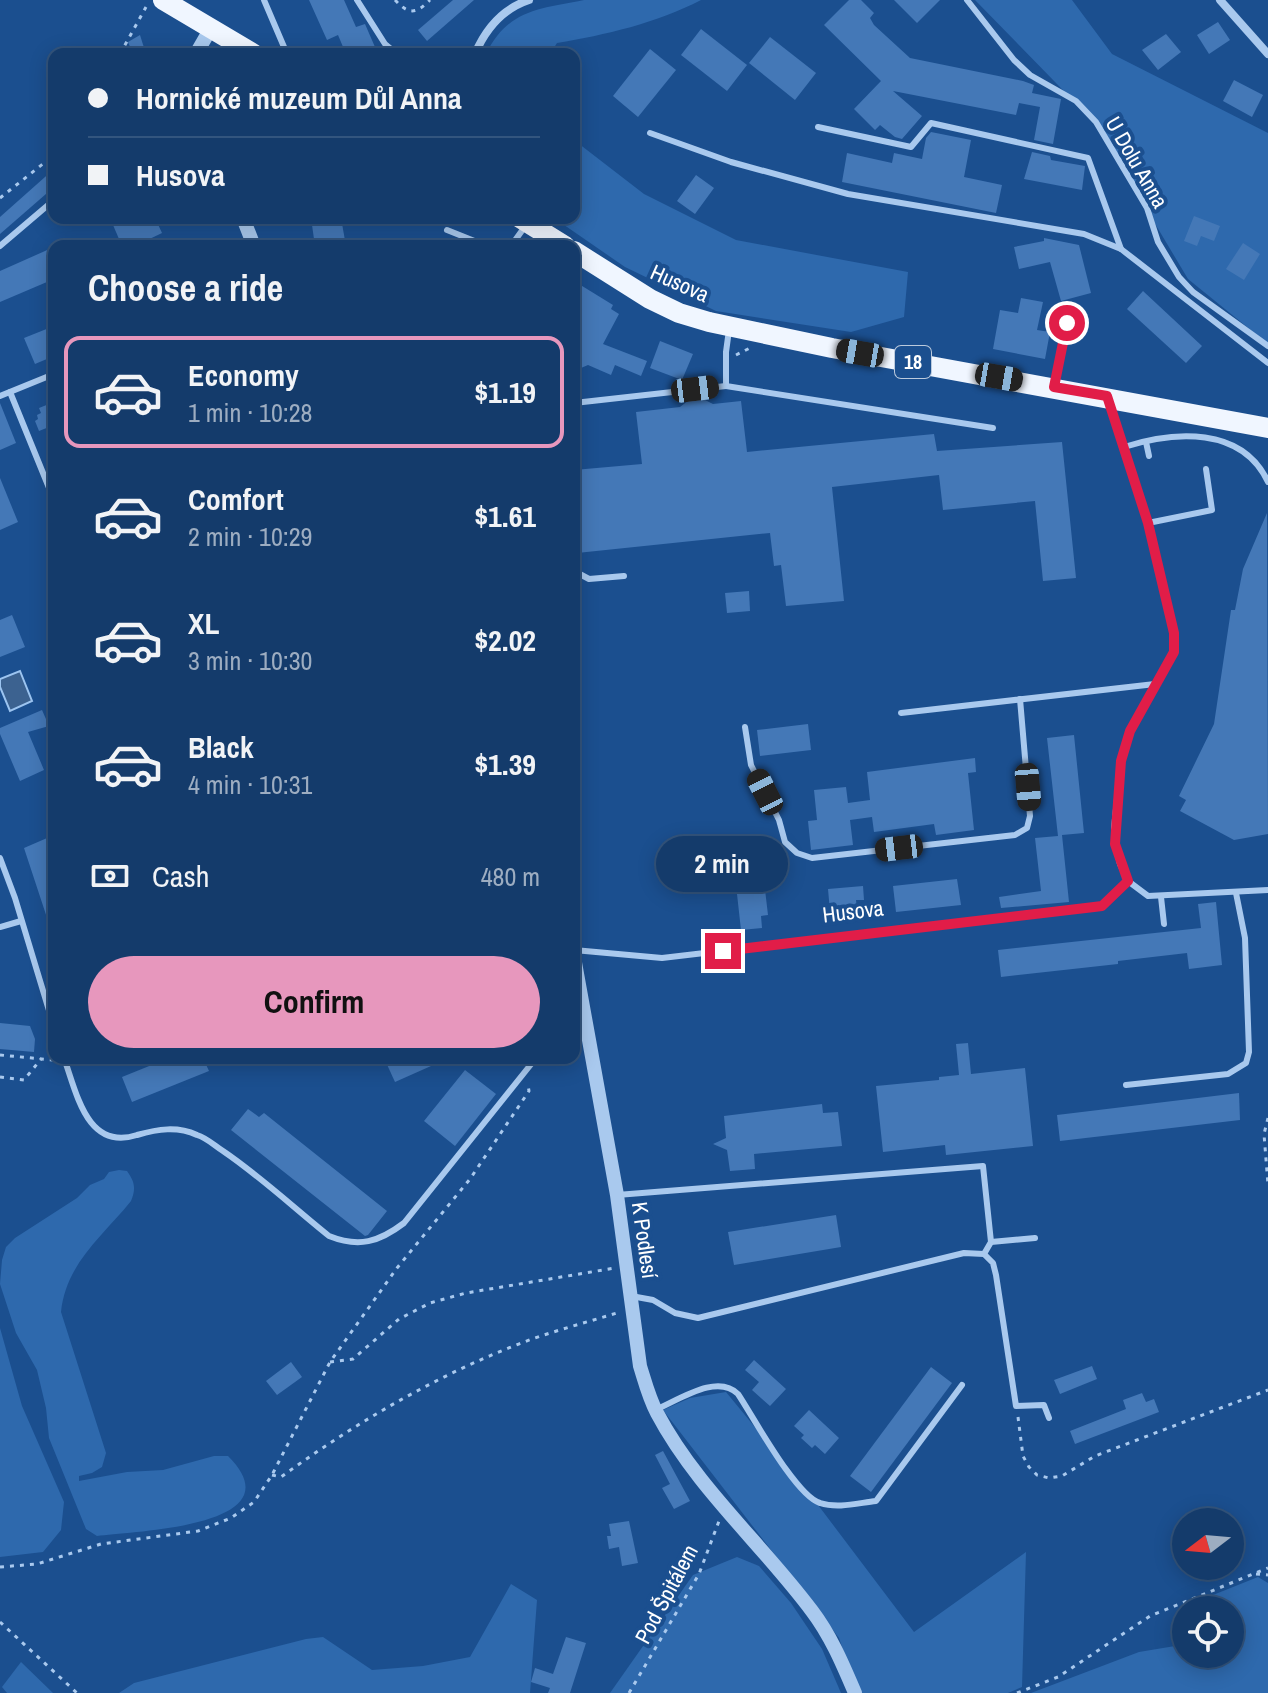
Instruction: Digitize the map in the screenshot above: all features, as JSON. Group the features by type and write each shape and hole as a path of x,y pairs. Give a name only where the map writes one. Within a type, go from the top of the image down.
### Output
{"main road":[{"path":"163,0 244,48"},
{"path":"530,224 556,240"},
{"name":"Husova","path":"580,255 650,299 679,313 730,326 832,348 1107,396 1268,428"}],"street":[{"path":"478,48 493,22 504,12 529,0"},
{"path":"1220,0 1268,54"},
{"path":"199,48 211,28"},
{"name":"K Podlesí","path":"580,1013 617,1195 640,1366 655,1410 671,1437 725,1507 813,1612 835,1649 855,1693"}],"lane":[{"path":"264,0 284,48"},
{"path":"357,0 390,48"},
{"name":"U Dolu Anna","path":"967,0 1014,60 1030,75 1076,101 1096,122 1147,208 1158,242 1179,277 1193,292 1268,346"},
{"path":"818,127 911,147 931,123 1088,158 1121,249"},
{"path":"650,133 731,162 848,194 1084,234 1121,249 1268,363"},
{"path":"0,246 48,205"},
{"path":"447,230 472,240"},
{"path":"1054,387 1067,323"},
{"path":"726,386 730,326"},
{"path":"0,396 48,376"},
{"path":"580,402 726,386 993,428"},
{"path":"10,392 48,485"},
{"path":"1107,396 1148,523 1174,633 1174,652 1130,731 1121,761 1115,844 1128,881 1148,896 1268,890"},
{"path":"1124,447 1205,436 1227,441 1247,453 1263,471 1268,482"},
{"path":"1146,442 1149,456"},
{"path":"1148,523 1212,510 1206,469"},
{"path":"580,574 589,579 624,576"},
{"path":"901,713 1155,684"},
{"path":"745,727 751,765 779,820 785,842 797,853 812,858 1015,835 1027,828 1030,816 1020,699"},
{"path":"0,858 48,1008"},
{"name":"Husova","path":"580,951 662,958 1102,906 1128,881"},
{"path":"1126,1085 1228,1074 1246,1063 1249,1052 1245,938 1236,893"},
{"path":"1161,897 1164,924"},
{"path":"0,927 21,921"},
{"path":"67,1064 83,1111 91,1125 103,1135 129,1138 156,1130 178,1129 200,1135 329,1236 359,1244 388,1235 404,1223 531,1064"},
{"path":"617,1195 983,1166 991,1242 984,1254"},
{"path":"991,1242 1035,1238"},
{"path":"631,1302 653,1300 675,1313 698,1318 964,1253 984,1254 993,1263 996,1275 1016,1406 1044,1405 1049,1418"},
{"path":"655,1410 710,1387 730,1387 738,1394 802,1492 818,1503 837,1506 876,1501 962,1385"}],"path":[{"path":"123,48 150,0"},
{"path":"395,0 405,11 412,12 419,11 430,0"},
{"path":"0,198 48,160"},
{"path":"0,1055 48,1059"},
{"path":"0,1077 24,1080 41,1059"},
{"path":"0,1567 37,1564 101,1544 198,1531 231,1518 254,1502 272,1475 330,1362 397,1268 470,1179 529,1091 526,1069"},
{"path":"1268,1118 1264,1134 1268,1185"},
{"path":"330,1362 353,1359 399,1319 430,1303 466,1293 627,1266"},
{"path":"272,1475 281,1477 332,1440 445,1376 631,1302"},
{"path":"1016,1406 1023,1456 1037,1475 1049,1478 1062,1476 1095,1456 1268,1390"},
{"name":"Pod Špitálem","path":"629,1693 699,1574 725,1507"},
{"path":"1017,1693 1058,1677 1150,1616 1268,1568"},
{"path":"1254,1574 1268,1575"},
{"path":"0,1622 77,1693"}],"shaded area":[{"path":"584,0 701,0 630,27 557,43 554,48 490,48 504,28 539,9"},
{"path":"975,0 1072,0 1112,54 1268,133 1268,344 1188,279 1095,123"},
{"path":"580,145 644,194 736,240 908,272 904,317 851,332 716,311 625,267 563,224 580,224"},
{"path":"20,671 32,701 10,711 0,679"},
{"path":"127,1171 133,1182 131,1201 78,1265 64,1295 61,1312 106,1453 102,1467 79,1476 79,1481 127,1472 163,1470 214,1456 228,1456 244,1480 243,1498 228,1511 203,1521 97,1536 86,1529 49,1438 37,1370 16,1333 0,1284 6,1247 15,1238 77,1198 109,1172"},
{"path":"0,1328 22,1406 64,1502 61,1530 43,1552 0,1557"},
{"path":"726,1392 809,1493 914,1632 1026,1552 1022,1687 1008,1693 858,1693 839,1638 663,1410 690,1398"},
{"path":"737,1557 759,1566 791,1603 822,1649 841,1693 610,1693 693,1575"},
{"path":"1258,1577 1268,1583 1268,1693 1031,1693 1139,1652 1172,1646 1172,1668 1244,1668 1244,1596 1210,1596"},
{"path":"511,1584 537,1600 530,1693 119,1693 134,1683 323,1637 372,1670 423,1666 470,1657"},
{"path":"21,1662 53,1693 7,1693 2,1687"}],"building":[{"path":"309,0 344,0 356,27 365,24 375,48 343,48 338,35 327,40"},
{"path":"453,0 474,0 427,41 418,30"},
{"path":"849,0 861,0 874,13 870,18 874,25 910,58 1023,81 1034,85 1032,93 1061,99 1053,144 1034,140 1040,107 1019,103 1016,115 893,91 922,116 902,139 880,125 875,130 854,109 881,81 824,25"},
{"path":"894,0 940,0 917,23"},
{"path":"1218,22 1230,40 1209,54 1197,35"},
{"path":"701,29 747,65 727,91 681,55"},
{"path":"1166,34 1181,52 1158,70 1142,50"},
{"path":"140,35 144,48 130,48 128,42"},
{"path":"770,37 816,73 795,100 749,63"},
{"path":"650,49 676,70 638,117 613,96"},
{"path":"1234,80 1263,95 1252,117 1223,101"},
{"path":"931,132 971,140 964,177 1002,185 996,213 842,182 847,153 892,163 894,153 922,159 926,138"},
{"path":"1032,152 1050,156 1051,160 1085,166 1082,190 1024,179"},
{"path":"48,174 48,192 0,234 0,217"},
{"path":"696,175 714,188 695,214 677,201"},
{"path":"1194,216 1220,226 1214,241 1201,236 1197,246 1184,241"},
{"path":"113,224 158,224 162,233 147,240 119,240"},
{"path":"312,224 342,224 345,240 314,240"},
{"path":"1044,238 1079,245 1091,293 1061,301 1050,262 1019,269 1014,247 1044,241"},
{"path":"1243,243 1260,254 1244,280 1226,269"},
{"path":"48,250 48,282 0,302 0,271"},
{"path":"580,285 613,305 611,309 619,314 603,344 647,361 641,376 615,365 611,375 588,365 580,368"},
{"path":"1143,291 1202,346 1186,363 1127,309"},
{"path":"1021,298 1043,302 1037,330 1050,332 1045,359 993,349 1000,310 1018,313"},
{"path":"48,328 48,359 35,364 24,338"},
{"path":"660,341 693,354 682,380 650,368"},
{"path":"701,398 713,404 741,401 747,452 934,434 937,451 1062,442 1076,578 1043,581 1035,501 943,510 939,475 832,487 844,601 786,606 781,565 774,566 770,533 580,553 580,469 642,464 636,412 680,407 689,400"},
{"path":"0,403 16,443 0,450"},
{"path":"48,404 48,427 39,431 35,421 41,413 39,408"},
{"path":"0,478 18,522 0,530"},
{"path":"1267,513 1268,834 1234,840 1180,811 1186,800 1179,796 1214,724 1231,610 1235,610 1243,569"},
{"path":"749,591 750,611 727,613 725,593"},
{"path":"12,615 25,647 0,657 0,620"},
{"path":"42,710 48,726 28,732 44,770 20,781 0,728"},
{"path":"808,724 811,750 760,756 757,730"},
{"path":"1074,735 1084,833 1062,835 1069,902 1001,908 999,897 1041,891 1035,838 1058,836 1047,738"},
{"path":"975,758 976,772 968,773 974,830 936,835 934,824 874,832 872,817 850,820 853,845 811,850 808,821 817,820 814,790 846,787 848,803 870,800 867,772"},
{"path":"48,838 48,921 24,848"},
{"path":"762,864 768,915 761,916 762,928 741,930 734,867"},
{"path":"957,879 961,905 896,912 893,886"},
{"path":"863,886 864,900 856,900 858,920 831,923 828,889"},
{"path":"1216,902 1222,965 1189,969 1187,953 1001,977 998,950 1201,928 1198,904"},
{"path":"0,1023 30,1026 35,1039 34,1052 0,1049"},
{"path":"968,1043 971,1074 1025,1068 1033,1146 946,1155 945,1145 883,1152 876,1086 959,1075 956,1044"},
{"path":"154,1064 206,1064 209,1071 132,1102 122,1077"},
{"path":"387,1064 436,1064 395,1082"},
{"path":"465,1070 496,1094 455,1146 424,1121"},
{"path":"1239,1093 1240,1120 1060,1141 1057,1115"},
{"path":"822,1104 823,1113 838,1112 842,1146 754,1154 755,1169 730,1171 727,1150 713,1144 726,1138 724,1116"},
{"path":"248,1109 259,1117 264,1113 387,1211 368,1235 365,1236 231,1130"},
{"path":"836,1215 841,1247 734,1265 728,1232"},
{"path":"754,1360 786,1389 770,1406 752,1390 759,1382 745,1370"},
{"path":"291,1362 302,1377 277,1395 266,1381"},
{"path":"1092,1366 1097,1379 1060,1394 1054,1380"},
{"path":"931,1367 952,1383 871,1492 850,1476"},
{"path":"1142,1393 1146,1402 1154,1399 1159,1412 1075,1444 1070,1431 1126,1409 1123,1400"},
{"path":"809,1410 839,1438 825,1454 815,1445 812,1448 794,1426"},
{"path":"663,1451 690,1501 674,1509 662,1488 670,1484 655,1455"},
{"path":"629,1521 638,1563 622,1566 619,1547 609,1549 607,1536 611,1536 609,1524"},
{"path":"566,1637 586,1643 570,1693 548,1693 550,1688 531,1682 535,1668 553,1674"}],"route":[{"path":"723,951 1102,906 1128,881 1120,864 1114,828 1121,761 1130,731 1174,652 1174,633 1142,500 1107,396 1054,387 1067,323"}]}
